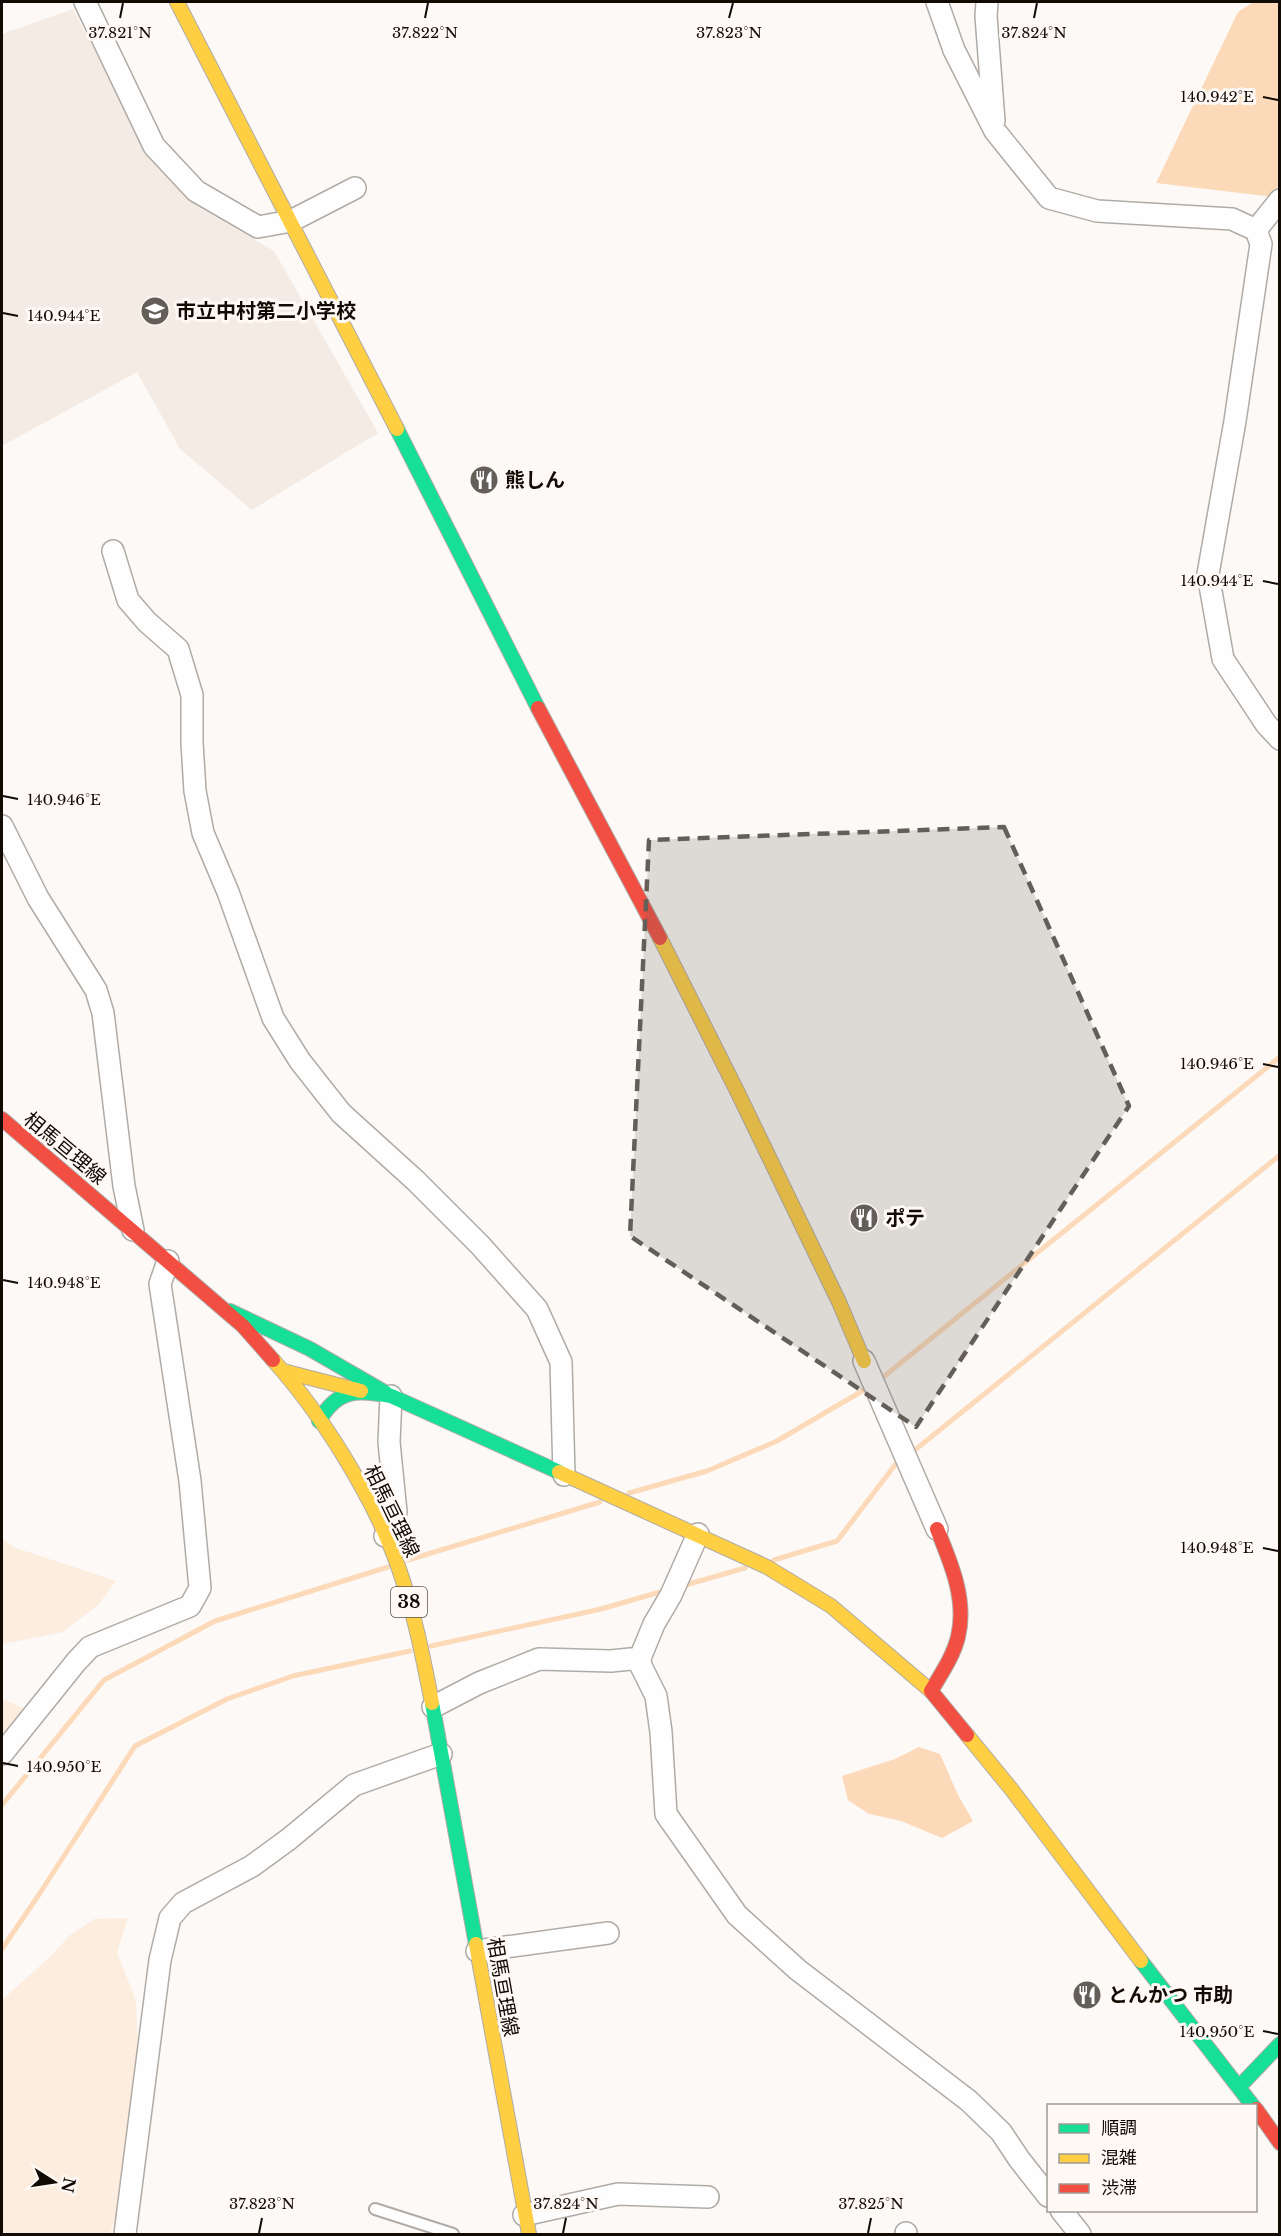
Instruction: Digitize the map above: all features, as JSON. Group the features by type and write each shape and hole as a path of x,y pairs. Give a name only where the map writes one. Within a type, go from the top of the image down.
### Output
{"street":[{"path":"85,2 154,146 196,191 258,227 291,221 356,188"},
{"path":"177,2 291,221 525,684 662,943 738,1093 839,1302 937,1529 955,1576 962,1604 961,1629 953,1653 931,1690"},
{"path":"937,2 954,50 995,131 1049,198 1097,211 1232,219 1256,230 1261,244 1235,421 1208,574 1223,659 1266,724 1280,739"},
{"path":"987,2 986,16 995,131"},
{"path":"1256,230 1280,200"},
{"path":"112,551 128,600 147,622 178,649 192,694 195,791 203,833 228,892 273,1018 300,1062 341,1113 416,1181 480,1245 537,1309 561,1362 564,1475"},
{"path":"2,826 38,898 96,990 103,1014 124,1186 132,1230"},
{"name":"相馬亘理線","path":"2,1119 243,1326 296,1385 372,1506 398,1565 419,1635 527,2230"},
{"path":"2,1754 8,1735 90,1647 190,1606 200,1588 190,1480 160,1284 168,1261"},
{"path":"223,1308 266,1326 353,1372 391,1396 767,1567 831,1606 931,1690 1012,1790 1156,1982 1252,2104"},
{"path":"283,1371 361,1391 391,1396"},
{"path":"319,1421 327,1407 341,1397 361,1391"},
{"path":"385,1536 396,1512 389,1442 391,1396"},
{"path":"698,1534 640,1658 641,1666 656,1695 661,1732 666,1814 737,1915 798,1970 969,2100 1001,2132 1018,2159 1047,2195"},
{"path":"433,1707 479,1683 539,1659 611,1661 640,1658"},
{"path":"124,2235 160,1960 170,1918 183,1903 252,1866 289,1839 354,1785 441,1754"},
{"path":"477,1951 608,1933"},
{"path":"1239,2087 1280,2044"},
{"path":"1257,2110 1280,2143"},
{"path":"527,2230 618,2194 708,2197"},
{"path":"1062,2212 1080,2235"}],"lane":[{"path":"375,2209 453,2235"}],"highlighted area":[{"path":"1004,827 1129,1106 916,1427 630,1236 649,840"}],"shaded area":[{"path":"1253,2 1278,2 1280,14 1280,177 1275,197 1156,183 1238,12"},
{"name":"市立中村第二小学校","path":"73,9 151,159 197,206 274,251 378,433 252,510 180,449 137,372 2,446 2,34"},
{"path":"2,1538 13,1547 116,1581 98,1605 63,1632 2,1644"},
{"path":"2,1699 28,1710 2,1743"},
{"path":"919,1747 940,1754 958,1795 973,1821 942,1838 901,1821 869,1814 848,1800 842,1776 895,1759"},
{"path":"128,1918 117,1952 136,2001 138,2048 131,2143 123,2192 110,2234 2,2234 2,2000 52,1955 69,1936 94,1919"}],"waterway":[{"path":"877,1382 1280,1057"},
{"path":"910,1454 1280,1155"},
{"path":"629,1493 707,1471 777,1441 869,1387"},
{"path":"774,1560 837,1541 895,1465 902,1460"},
{"path":"408,1560 600,1502"},
{"path":"2,1805 104,1680 215,1621 388,1567"},
{"path":"682,1586 745,1568"},
{"path":"431,1646 601,1609 667,1590"},
{"path":"2,1949 135,1746 227,1699 293,1676 410,1651"}],"traffic: fast":[{"path":"397,429 538,708"},
{"path":"230,1311 310,1349 386,1393"},
{"path":"319,1421 333,1402 349,1394 368,1393 391,1396 559,1472"},
{"path":"432,1703 476,1944"},
{"path":"1141,1961 1251,2104"},
{"path":"1239,2087 1280,2044"}],"traffic: slow":[{"path":"177,2 397,429"},
{"path":"660,938 839,1302 864,1361"},
{"path":"273,1360 309,1405 344,1457 361,1485 388,1540 409,1600 432,1703"},
{"path":"283,1371 361,1391"},
{"path":"559,1472 767,1567 831,1606 931,1691"},
{"path":"967,1735 1012,1790 1141,1961"},
{"path":"476,1944 529,2234"}],"traffic: jam":[{"path":"538,708 660,938"},
{"path":"2,1119 243,1326 273,1360"},
{"path":"937,1529 956,1582 960,1623 953,1651 931,1691 967,1735"},
{"path":"1257,2110 1280,2143"}],"place":[{"name":"市立中村第二小学校","path":"155,311"},
{"name":"熊しん","path":"484,480"},
{"name":"ポテ","path":"864,1218"},
{"name":"とんかつ 市助","path":"1087,1995"}]}
